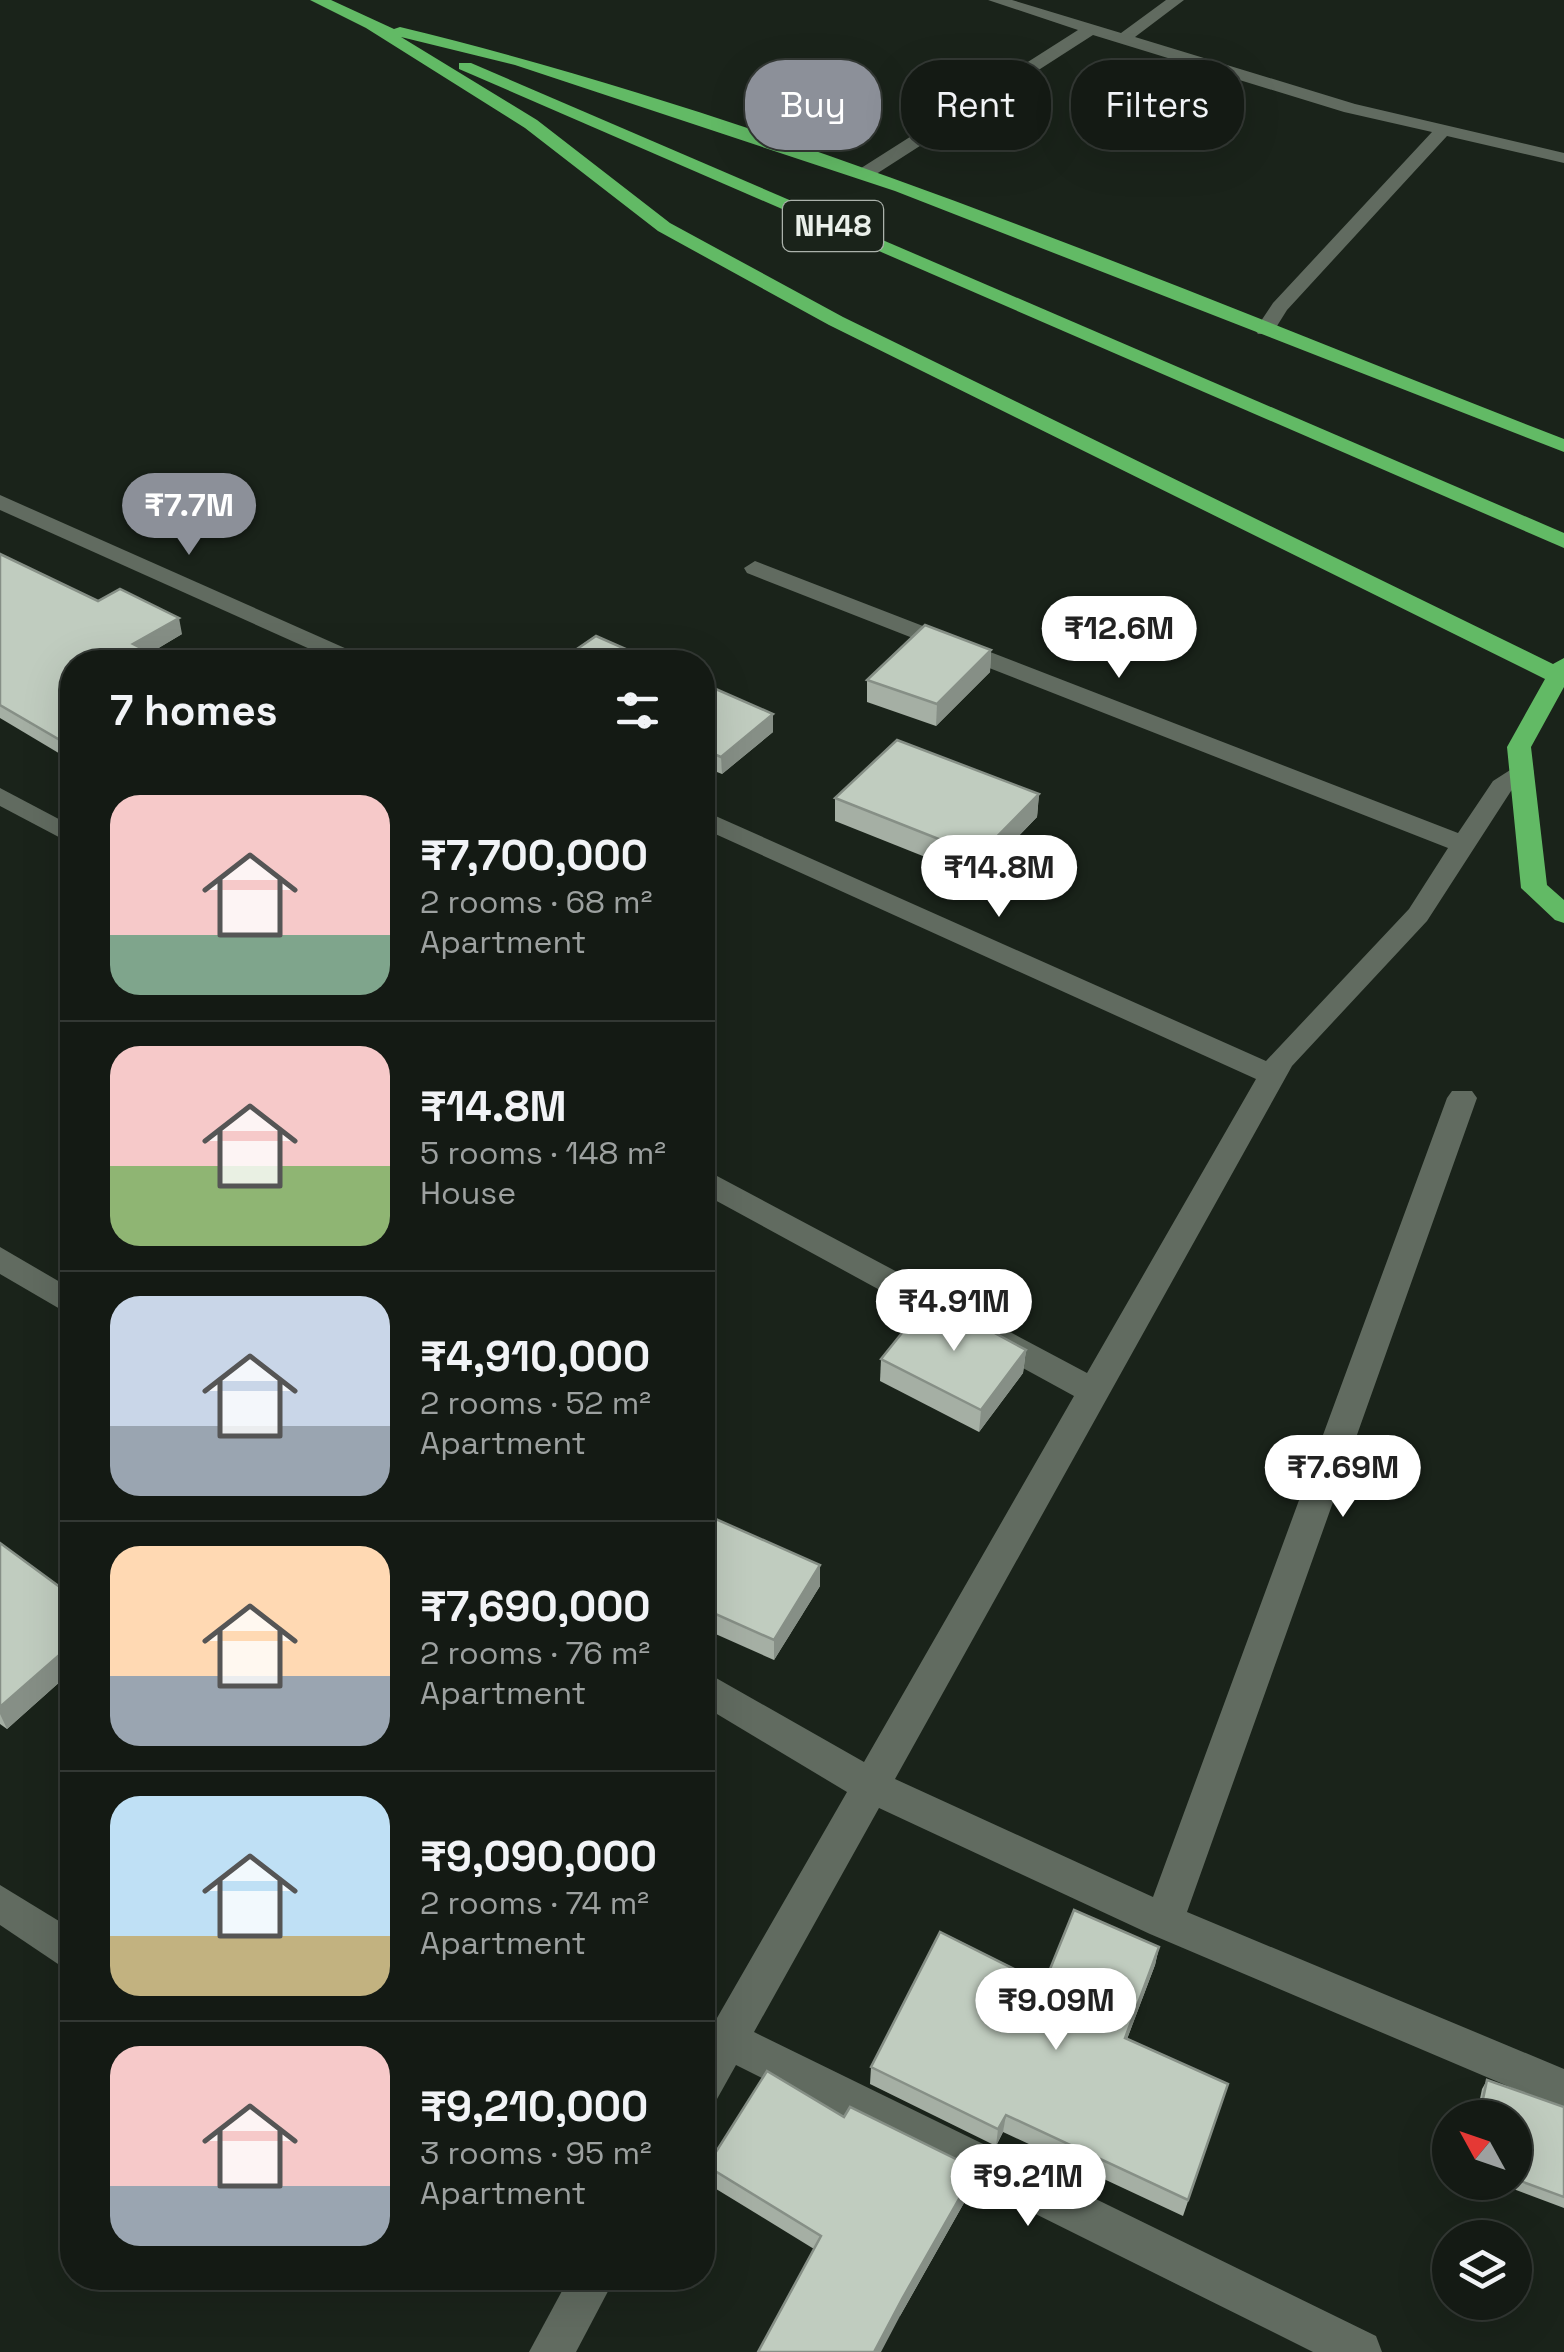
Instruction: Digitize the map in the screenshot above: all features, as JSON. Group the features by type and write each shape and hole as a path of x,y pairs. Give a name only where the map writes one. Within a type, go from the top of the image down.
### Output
{"highway":[{"name":"NH48","path":"318,0 1564,541"},
{"path":"372,26 520,61 864,174 1564,446"},
{"path":"372,26 531,124 664,228 836,320 1562,673 1519,747 1534,888 1564,914"}],"street":[{"path":"996,0 1350,108 1564,158"},
{"path":"1123,39 1176,0"},
{"path":"864,174 1092,29"},
{"path":"1265,330 1280,308 1443,130"},
{"path":"0,502 330,650"},
{"path":"754,568 1464,844"},
{"path":"715,2062 1281,1060 1418,916 1502,786 1521,771"},
{"path":"0,796 60,829"},
{"path":"715,824 1272,1075"},
{"path":"1164,1921 1462,1098"},
{"path":"715,1186 1093,1392"},
{"path":"0,1259 60,1296"},
{"path":"715,1694 871,1786 1164,1921 1564,2090"},
{"path":"0,1903 60,1944"},
{"path":"728,2040 1360,2352"},
{"path":"551,2352 576,2290"}],"building":[{"path":"0,554 98,601 120,589 179,618 133,644 145,650 60,650 60,740 0,705"},
{"path":"925,625 991,650 937,704 867,680"},
{"path":"596,636 628,650 576,650"},
{"path":"715,689 773,714 721,757 715,754"},
{"path":"897,740 1039,794 979,855 835,798"},
{"path":"930,1298 1026,1350 981,1410 881,1359"},
{"path":"715,1519 820,1565 774,1640 715,1614"},
{"path":"0,1543 60,1587 60,1654 0,1707"},
{"path":"1074,1910 1159,1947 1125,2038 1228,2084 1188,2200 1006,2115 998,2129 871,2067 940,1932 1044,1984"},
{"path":"767,2071 844,2117 850,2107 976,2169 874,2352 758,2352 821,2236 715,2171 715,2153"},
{"path":"1487,2080 1564,2107 1564,2197 1532,2185 1532,2100 1483,2100"}]}
